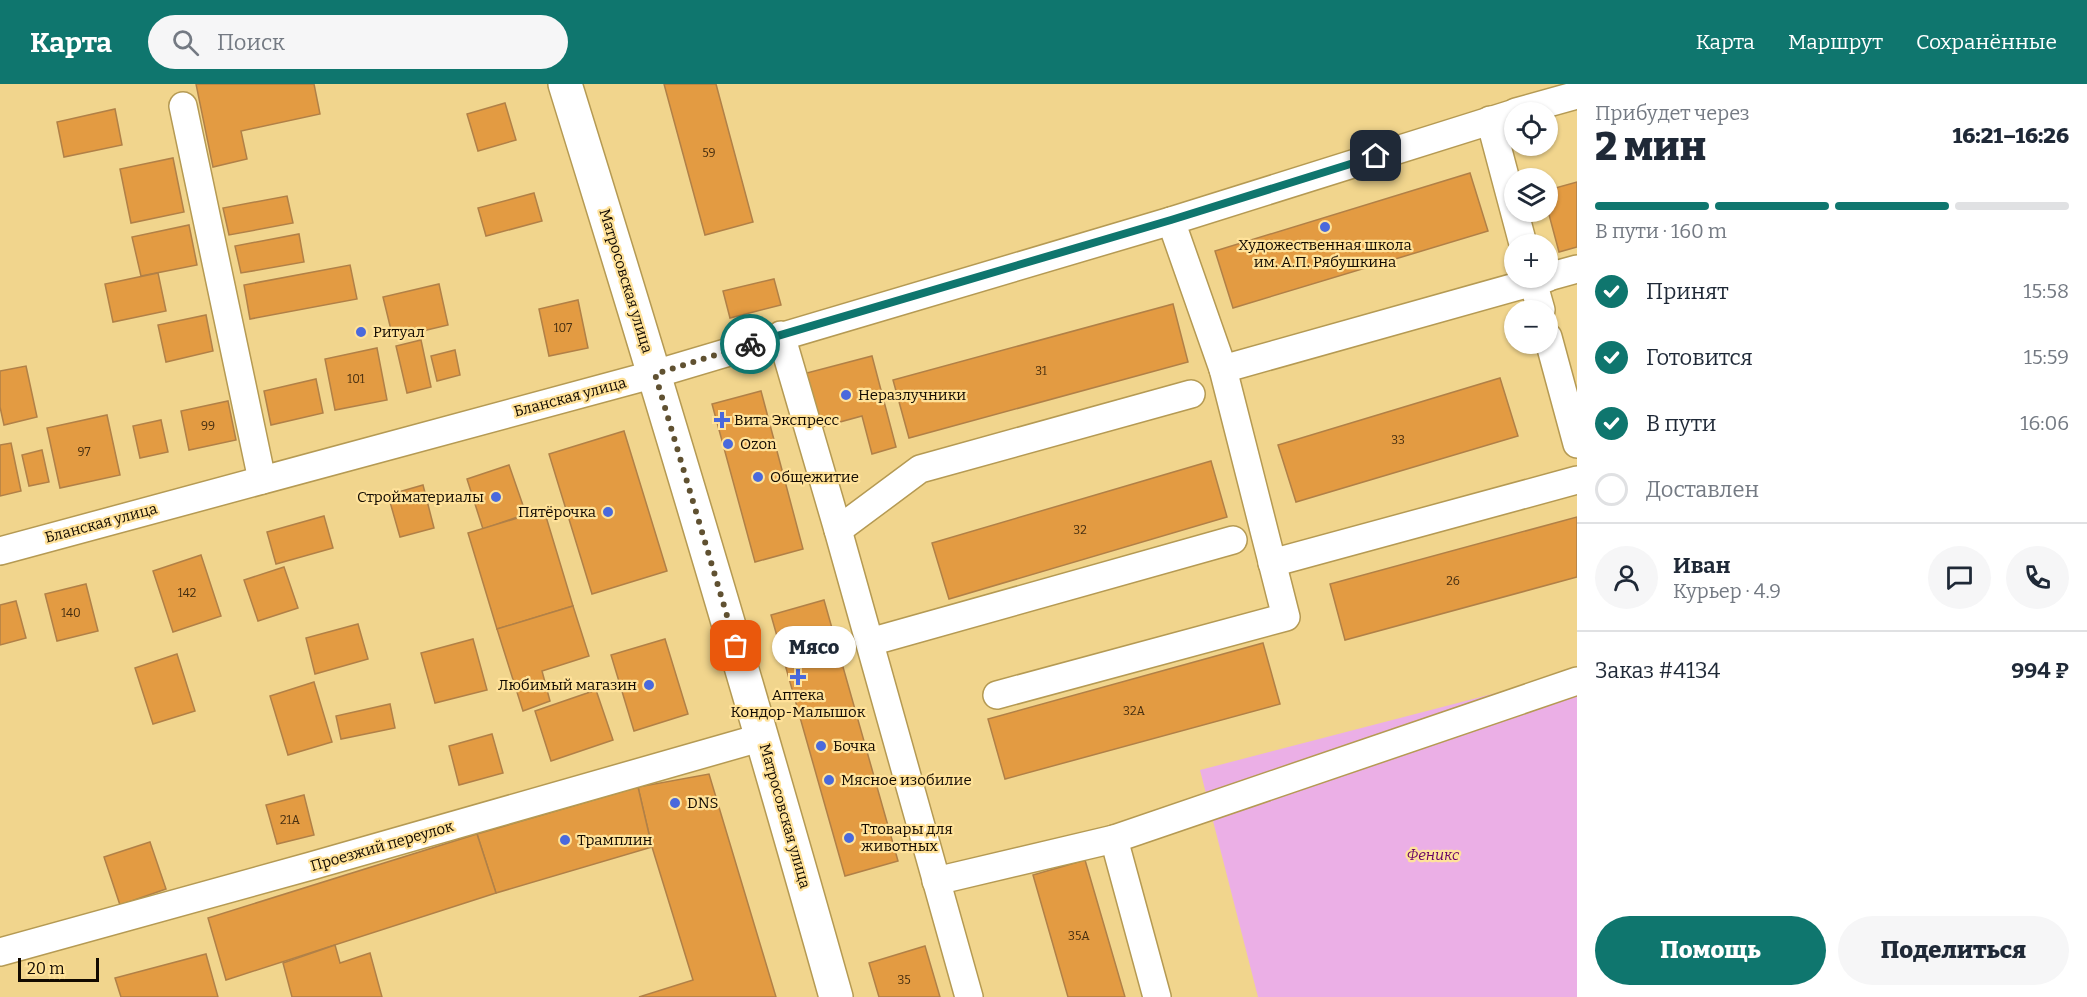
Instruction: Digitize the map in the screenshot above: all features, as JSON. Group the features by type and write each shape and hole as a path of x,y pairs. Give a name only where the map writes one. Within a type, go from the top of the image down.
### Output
{"highway":[{"name":"Матросовская улица","path":"565,84 655,374 763,737 836,997"}],"street":[{"name":"Бланская улица","path":"1552,102 1577,95"},
{"path":"183,106 262,480"},
{"name":"Бланская улица","path":"0,551 655,374 1171,220 1504,116"},
{"path":"1512,156 1522,234"},
{"path":"997,695 1286,616 1222,369 1171,220"},
{"path":"1558,274 1577,269"},
{"path":"1222,369 1505,288"},
{"path":"781,335 969,997"},
{"path":"1553,354 1577,444"},
{"path":"838,530 920,469 1191,394"},
{"path":"1272,563 1577,480"},
{"path":"870,642 1233,540"},
{"path":"936,881 1114,839 1577,681"},
{"name":"Проезжий переулок","path":"0,952 763,737"},
{"path":"1114,839 1157,997"}],"green space":[{"name":"Феникс","path":"1577,672 1577,997 1258,997 1200,770"}],"building":[{"path":"196,84 314,84 320,114 241,131 247,159 213,167"},
{"path":"664,84 716,84 753,222 705,235"},
{"path":"505,103 516,140 478,151 467,114"},
{"path":"115,109 122,145 64,157 57,122"},
{"path":"173,158 184,212 131,223 120,169"},
{"path":"1470,173 1488,231 1233,308 1215,251"},
{"path":"1577,182 1577,247 1559,252 1558,234 1554,234 1551,222 1558,222 1558,187"},
{"path":"534,193 542,221 486,236 478,208"},
{"path":"287,196 293,223 229,235 223,208"},
{"path":"189,225 197,265 141,276 132,237"},
{"path":"299,234 304,262 241,273 235,246"},
{"path":"350,265 357,299 250,319 244,285"},
{"path":"158,273 166,311 113,322 105,284"},
{"path":"774,279 781,305 730,318 723,291"},
{"path":"439,284 448,325 393,338 383,297"},
{"path":"578,300 588,348 549,356 539,309"},
{"path":"1173,304 1188,362 909,438 893,380"},
{"path":"206,315 213,351 166,362 158,325"},
{"path":"421,340 431,387 407,393 396,346"},
{"path":"377,348 387,400 335,410 325,359"},
{"path":"455,350 460,375 437,381 431,356"},
{"name":"Неразлучники","path":"872,356 896,447 872,454 862,416 818,428 803,374"},
{"path":"26,366 37,417 4,425 0,407 0,371"},
{"path":"1500,378 1518,436 1296,502 1278,445"},
{"path":"316,379 323,413 271,425 264,391"},
{"name":"Общежитие","path":"761,391 803,549 755,562 712,404"},
{"path":"228,401 236,440 189,450 181,411"},
{"path":"107,415 120,475 60,488 47,428"},
{"path":"161,420 168,452 140,458 133,426"},
{"name":"Пятёрочка","path":"624,431 667,571 592,594 549,454"},
{"path":"11,443 21,491 0,496 0,445"},
{"path":"42,450 49,482 29,486 22,455"},
{"path":"1211,461 1227,517 949,599 932,543"},
{"name":"Стройматериалы","path":"509,465 526,514 483,529 467,479"},
{"path":"423,485 434,528 400,537 388,495"},
{"path":"544,510 573,606 497,629 468,533"},
{"path":"324,516 333,548 276,564 267,532"},
{"path":"1577,517 1577,577 1345,640 1330,584"},
{"path":"201,555 221,616 173,632 153,571"},
{"path":"284,567 298,608 258,621 244,580"},
{"path":"86,584 98,631 57,641 45,594"},
{"path":"824,600 898,861 845,876 771,615"},
{"path":"16,601 26,638 0,645 0,605"},
{"path":"573,606 589,656 542,671 550,701 523,711 497,629"},
{"path":"358,624 368,659 315,674 306,638"},
{"path":"473,639 487,690 435,703 421,653"},
{"name":"Любимый магазин","path":"665,639 688,714 634,731 611,655"},
{"path":"1263,643 1280,704 1005,779 988,719"},
{"path":"177,654 195,711 153,724 135,668"},
{"path":"314,682 332,742 288,755 270,696"},
{"path":"596,690 613,740 551,761 535,711"},
{"path":"390,704 395,728 341,739 336,716"},
{"path":"492,734 503,773 459,785 449,746"},
{"path":"709,774 776,997 639,997 693,980 652,847 638,787"},
{"name":"Трамплин","path":"638,787 652,847 496,893 477,834"},
{"path":"304,795 314,835 277,844 266,805"},
{"path":"477,834 496,893 226,980 208,918"},
{"path":"150,842 166,889 120,905 104,857"},
{"path":"1085,860 1125,997 1068,997 1033,875"},
{"path":"335,945 340,963 370,953 382,997 292,997 283,963"},
{"path":"925,946 940,997 879,997 869,963"},
{"path":"206,954 218,997 121,997 115,978"}],"way so far":[{"path":"736,646 655,374 750,344"}],"place":[{"name":"Художественная школа им. А.П. Рябушкина","path":"1325,227"},
{"name":"Ритуал","path":"361,332"},
{"name":"Неразлучники","path":"846,395"},
{"name":"Вита Экспресс","path":"722,420"},
{"name":"Ozon","path":"728,444"},
{"name":"Общежитие","path":"758,477"},
{"name":"Стройматериалы","path":"496,497"},
{"name":"Пятёрочка","path":"608,512"},
{"name":"Мясо","path":"736,646"},
{"name":"Аптека Кондор-Малышок","path":"798,677"},
{"name":"Любимый магазин","path":"649,685"},
{"name":"Бочка","path":"821,746"},
{"name":"Мясное изобилие","path":"829,780"},
{"name":"DNS","path":"675,803"},
{"name":"Ттовары для животных","path":"849,838"},
{"name":"Трамплин","path":"565,840"}],"route":[{"path":"750,344 1171,220 1376,156"}]}
